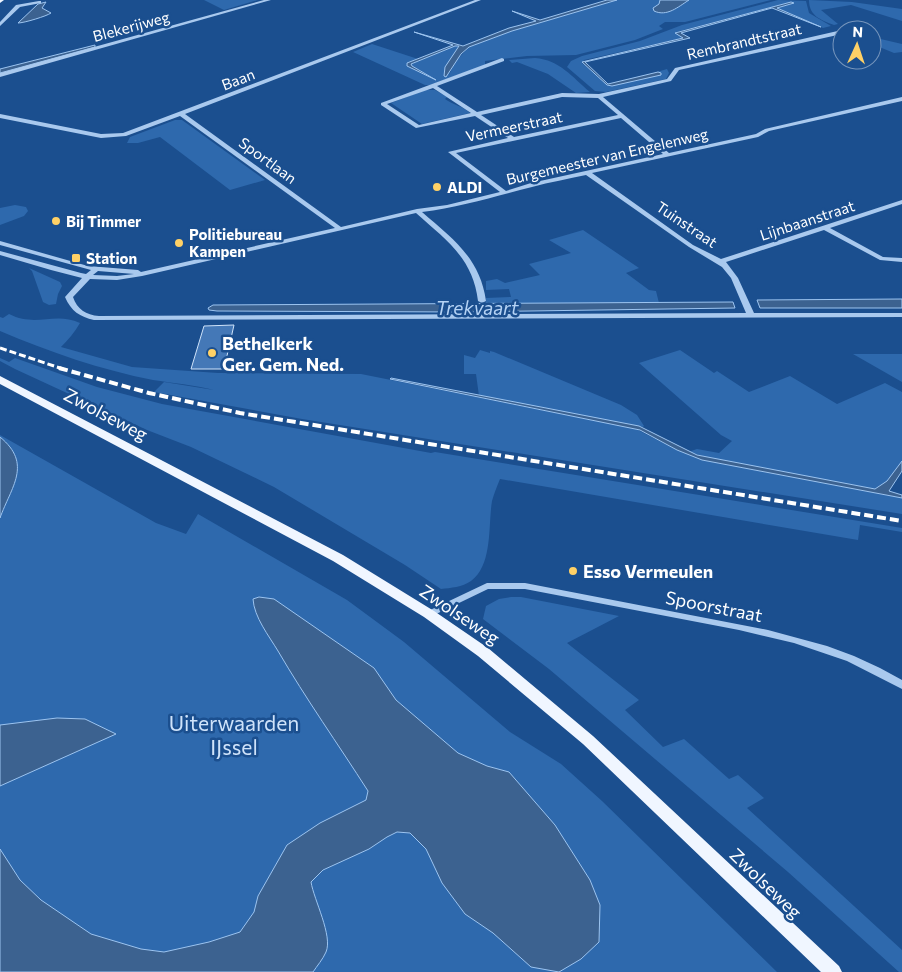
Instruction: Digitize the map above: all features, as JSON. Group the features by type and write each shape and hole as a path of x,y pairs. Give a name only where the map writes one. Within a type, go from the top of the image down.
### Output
{"main road":[{"name":"Zwolseweg","path":"0,379 338,558 429,614 483,652 534,692 588,740 832,972"}],"street":[{"name":"Blekerijweg","path":"0,75 269,0"},
{"name":"Baan","path":"0,116 108,137 124,136 479,0"},
{"path":"0,25 22,1"},
{"path":"18,6 39,2"},
{"name":"Rembrandtstraat","path":"434,86 383,104 418,127 562,95 599,96 669,80 677,69 832,34"},
{"path":"434,86 502,60"},
{"path":"434,86 512,138"},
{"path":"599,96 620,116 668,155"},
{"name":"Burgemeester van Engelenweg","path":"0,253 87,276 121,278 135,276 417,211 443,208 531,185 668,155 902,99"},
{"name":"Sportlaan","path":"181,114 340,229"},
{"name":"Vermeerstraat","path":"505,193 451,152 620,116"},
{"name":"Tuinstraat","path":"587,173 691,246 720,262 732,273 751,316"},
{"name":"Lijnbaanstraat","path":"720,262 902,202"},
{"path":"417,211 471,264 481,290 482,301"},
{"path":"824,227 882,259 902,260"},
{"name":"Burgemeester van Engelenweg","path":"0,243 96,269 142,273"},
{"path":"96,269 87,276 69,297 70,301 83,314 99,318 902,315"},
{"name":"Spoorstraat","path":"429,614 488,586 525,586 751,629 797,640 854,662 902,685"}],"green space":[{"path":"204,0 258,0 224,10"},
{"path":"617,0 771,0 685,22 665,22 659,26 663,29 635,40 576,55 527,56 485,61 485,65 430,85 425,85 353,52 372,44 418,59 406,64 436,80 411,64 459,46 454,53 449,75 455,62 469,47 512,31"},
{"path":"778,0 806,1 809,13 831,26 823,28 777,8 794,3 791,2 676,32 683,38 584,60 582,63 610,86 667,69 669,73 666,79 606,92 595,91 567,67 571,61 582,56 640,41 682,25"},
{"path":"809,0 852,2 902,9 902,21 851,5 821,10 833,20 832,24 813,14"},
{"path":"882,39 902,44 902,52 894,53 882,48"},
{"path":"544,59 559,66 590,92 576,93 548,74 517,62 512,63 509,60"},
{"path":"425,90 435,90 447,97 445,99 448,101 470,113 422,124 391,103"},
{"path":"175,120 182,120 265,180 230,190 160,137 138,143 127,143 130,137"},
{"path":"15,205 26,207 28,211 24,216 0,225 0,208"},
{"path":"583,230 639,268 626,273 649,290 656,291 659,303 486,304 486,298 511,297 509,289 486,290 486,281 497,279 505,283 540,275 529,264 571,253 549,240"},
{"path":"29,268 60,282 62,286 56,304 49,305 43,302 32,271"},
{"path":"9,314 28,320 62,318 80,323 61,347 132,367 218,373 361,374 636,429 677,450 702,460 902,498 902,514 302,419 154,392 164,382 214,390 134,376 95,366 37,346 0,331 0,317 3,318"},
{"path":"480,350 490,353 490,351 494,352 621,405 637,415 644,426 479,396 476,374 464,374 464,355 475,358"},
{"path":"680,350 714,373 717,371 749,392 790,376 837,404 885,383 902,392 902,461 887,481 875,489 714,459 688,452 697,449 719,453 732,441 721,435 639,363"},
{"path":"853,354 902,354 902,382"},
{"path":"0,358 9,362 15,358 97,387 162,404 431,453 435,452 902,528 902,532 860,525 858,540 500,479 492,501 488,544 483,565 478,574 468,583 441,589 405,565 274,487 191,447 147,430 15,369 0,361"},
{"name":"Uiterwaarden IJssel","path":"0,435 156,523 186,534 198,514 347,600 404,642 510,732 561,764 602,801 777,972 18,972 0,937"},
{"path":"521,597 619,616 567,643 639,700 625,710 663,747 684,739 729,779 738,775 764,798 747,808 902,950 902,972 899,972 788,872 549,669 483,619 486,606 499,599"}],"water":[{"path":"607,0 617,0 512,31 469,47 461,54 446,77 444,76 445,67 459,46 411,64 436,80 407,66 407,63 453,45 414,32 463,46 509,28 536,21 512,11 540,20"},
{"path":"660,0 689,0 668,12 659,13 654,11 653,8 659,4"},
{"path":"46,2 42,8 51,13 18,23 38,4"},
{"path":"791,2 794,3 777,8 821,27 772,8 681,33 690,38 585,62 608,84 658,72 661,73 661,75 612,86 607,85 582,62 683,38 675,33"},
{"path":"95,45 95,47 0,73 0,69"},
{"path":"902,299 902,308 760,308 757,300"},
{"name":"Trekvaart","path":"733,302 735,308 461,312 217,311 209,310 208,308 213,305"},
{"path":"391,378 639,426 697,455 875,489 887,481 902,461 902,471 889,491 902,495 902,498 702,460 677,450 640,430"},
{"path":"0,437 10,447 17,466 14,486 0,518"},
{"path":"259,597 274,599 374,668 396,700 458,753 487,766 509,772 555,825 590,880 600,905 599,942 581,959 559,972 531,967 493,933 465,914 442,883 426,849 410,833 397,832 369,849 323,870 311,882 327,937 325,955 313,972 0,972 0,849 20,880 41,900 91,934 141,949 164,952 209,942 240,932 254,912 258,896 287,845 320,823 366,800 368,791 262,626 256,613 253,599"},
{"path":"57,718 85,719 116,734 0,786 0,725"}],"building":[{"name":"Bethelkerk Ger. Gem. Ned.","path":"234,325 224,369 191,369 204,326"}],"railway":[{"path":"0,348 63,369"},
{"path":"59,368 149,393 240,413 902,521"}],"place":[{"name":"ALDI","path":"437,187"},
{"name":"Bij Timmer","path":"56,221"},
{"name":"Politiebureau Kampen","path":"179,243"},
{"name":"Station","path":"76,258"},
{"name":"Bethelkerk Ger. Gem. Ned.","path":"212,353"},
{"name":"Esso Vermeulen","path":"573,571"}]}
